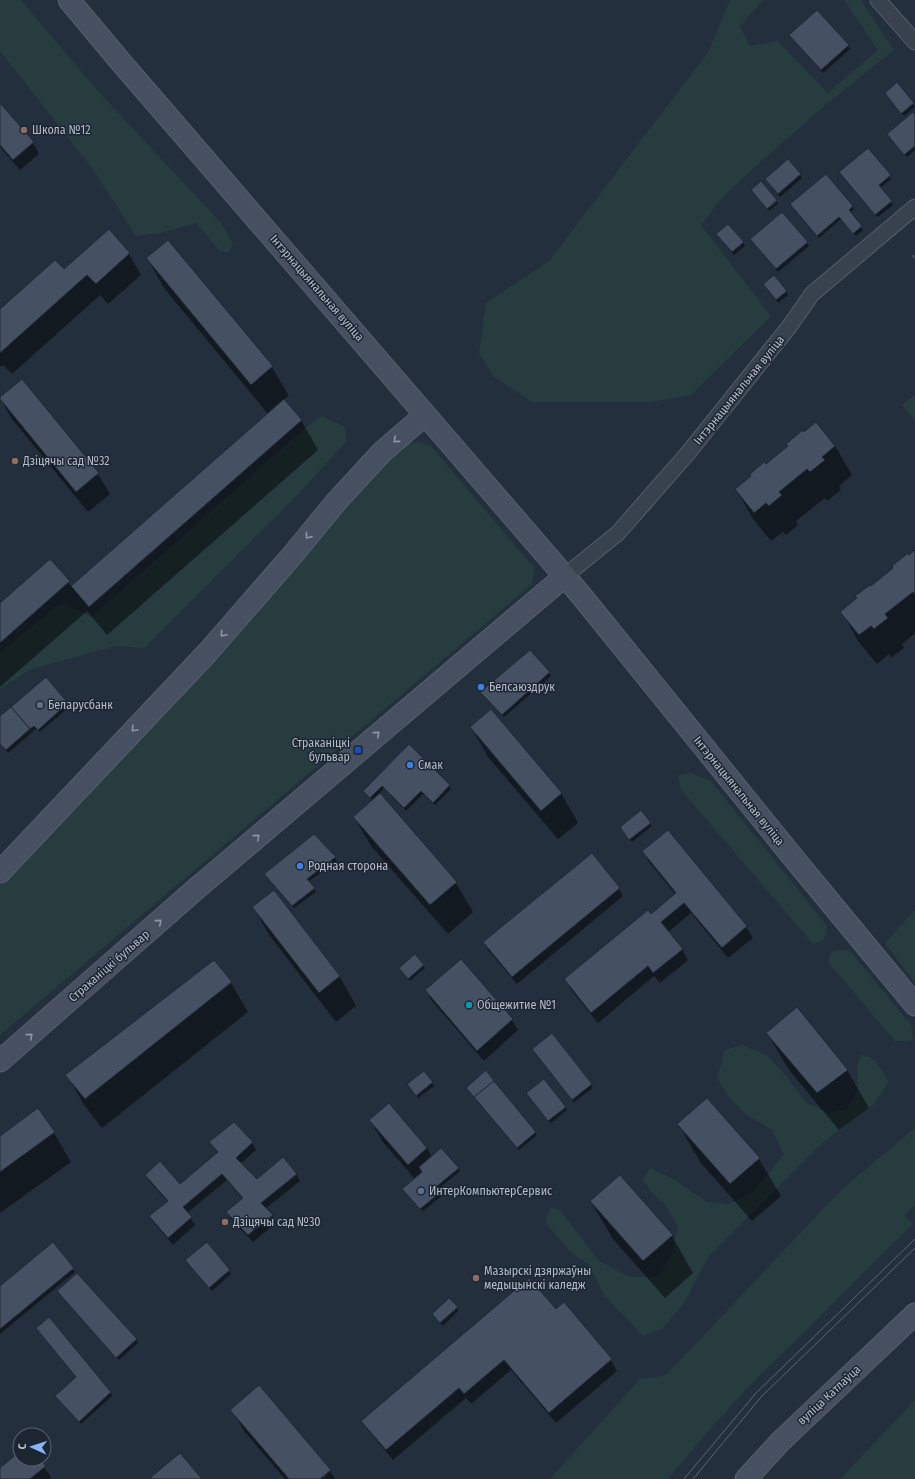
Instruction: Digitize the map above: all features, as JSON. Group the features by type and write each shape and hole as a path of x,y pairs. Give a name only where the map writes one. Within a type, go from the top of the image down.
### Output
{"main road":[{"name":"Інтэрнацыянальная вуліца","path":"69,0 565,576 844,920 915,1005"},
{"path":"0,872 208,652 295,552 336,502 382,452 426,414"},
{"name":"Страканіцкі бульвар","path":"0,1061 190,894 565,576"},
{"name":"вуліца Катлаўца","path":"746,1479 781,1441 915,1314"}],"street":[{"path":"878,0 915,42"},
{"name":"Інтэрнацыянальная вуліца","path":"565,576 618,533 688,453 789,327 812,294 915,207"}],"green space":[{"path":"0,0 21,0 96,89 221,223 233,244 228,253 219,250 196,223 161,233 136,236 92,168 0,51"},
{"path":"730,0 763,0 740,26 750,46 777,41 828,93 878,50 844,0 861,0 894,50 823,107 757,165 721,199 701,225 771,316 691,395 652,402 532,402 494,377 479,353 486,303 549,261 709,51"},
{"path":"915,395 915,421 902,405"},
{"path":"322,416 345,427 346,442 284,509 144,648 115,646 29,670 0,689 0,652 58,605 66,604 91,617 306,427"},
{"path":"419,442 431,446 535,569 531,585 0,1035 0,884 397,449 409,443"},
{"path":"691,773 711,781 827,926 825,936 822,940 813,944 681,790 678,775"},
{"path":"915,910 915,983 885,943"},
{"path":"836,950 850,951 911,1025 913,1039 910,1041 895,1041 828,962 831,953"},
{"path":"742,1045 767,1055 807,1103 829,1113 847,1109 858,1089 857,1065 861,1055 870,1057 877,1063 889,1082 873,1105 822,1143 708,1257 685,1302 662,1329 643,1336 604,1295 588,1264 570,1252 545,1222 551,1207 561,1211 599,1261 630,1277 658,1277 672,1254 678,1226 663,1202 651,1192 643,1179 650,1168 673,1179 707,1202 730,1204 755,1190 784,1154 772,1130 747,1115 729,1097 717,1078 725,1050"},
{"path":"915,1128 915,1205 904,1215 913,1224 750,1385 703,1437 668,1479 550,1479 640,1379 666,1375 842,1189"},
{"path":"915,1400 915,1479 840,1479"}],"building":[{"path":"817,10 849,45 821,70 789,35"},
{"path":"897,82 914,103 901,114 885,93"},
{"path":"0,103 34,142 13,160 0,145"},
{"path":"913,112 915,115 915,146 904,155 887,134"},
{"path":"868,148 891,175 879,185 892,201 875,215 839,172"},
{"path":"788,159 801,174 778,194 765,179"},
{"path":"826,174 853,206 849,210 862,226 853,234 839,217 817,236 790,204"},
{"path":"761,181 777,200 767,209 751,190"},
{"path":"782,212 808,242 776,269 750,239"},
{"path":"728,224 744,242 732,252 716,234"},
{"path":"109,229 130,253 96,284 87,275 0,353 0,309 55,260 64,269"},
{"path":"168,240 273,366 251,385 146,258"},
{"path":"915,253 915,261 911,256"},
{"path":"774,275 787,291 776,300 763,284"},
{"path":"22,379 99,473 76,492 0,399 0,397"},
{"path":"284,399 302,420 89,607 71,586"},
{"path":"816,422 835,446 822,457 825,460 810,472 807,469 779,492 782,495 769,506 766,503 754,513 735,489 751,476 750,474 764,462 766,464 788,446 786,444 803,430 804,432"},
{"path":"915,550 915,595 913,592 885,614 888,618 874,629 871,626 859,635 840,612 857,598 855,596 870,585 871,586 893,568 892,566 908,553 909,555"},
{"path":"50,559 70,581 0,643 0,603"},
{"path":"530,650 550,672 502,715 480,692"},
{"name":"Беларусбанк","path":"46,677 68,703 38,730 34,726 30,729 11,707"},
{"path":"11,707 30,729 6,750 0,744 0,716"},
{"path":"491,709 562,793 541,811 470,727"},
{"name":"Смак","path":"409,744 450,785 433,803 421,791 404,808 382,786 370,798 363,791"},
{"path":"380,793 457,882 430,905 353,817"},
{"path":"641,810 651,823 629,840 620,827"},
{"path":"668,830 747,926 722,948 684,903 661,922 683,949 653,973 648,966 591,1013 564,979 648,910 651,914 676,893 642,851"},
{"name":"Родная сторона","path":"314,834 336,857 307,879 315,888 292,906 264,874"},
{"path":"592,853 620,888 512,977 483,942"},
{"path":"274,890 340,976 319,993 252,907"},
{"path":"415,954 424,965 408,979 399,968"},
{"name":"Общежитие №1","path":"461,959 513,1019 477,1051 425,990"},
{"path":"214,960 232,982 85,1099 65,1075"},
{"path":"797,1007 848,1070 817,1093 766,1033"},
{"path":"552,1033 592,1084 572,1100 532,1049"},
{"path":"486,1070 494,1081 474,1097 466,1088"},
{"path":"424,1071 433,1082 416,1096 407,1084"},
{"path":"544,1079 566,1107 548,1121 526,1093"},
{"path":"494,1081 536,1132 517,1148 474,1097"},
{"path":"707,1098 760,1158 730,1184 677,1124"},
{"path":"389,1103 427,1148 408,1165 369,1120"},
{"path":"38,1108 55,1132 0,1172 0,1136"},
{"path":"234,1122 253,1142 236,1158 257,1179 283,1157 297,1174 261,1203 273,1215 248,1235 226,1212 243,1198 222,1174 183,1207 192,1217 168,1238 149,1216 168,1201 145,1175 160,1161 180,1184 218,1152 209,1142"},
{"path":"441,1148 459,1168 436,1187 441,1192 420,1209 402,1189 422,1172 419,1167"},
{"path":"620,1175 673,1235 643,1261 590,1201"},
{"path":"53,1242 74,1268 0,1329 0,1286"},
{"path":"207,1242 230,1270 209,1288 185,1260"},
{"path":"77,1273 137,1339 116,1358 57,1291"},
{"path":"529,1278 556,1309 564,1302 612,1359 549,1413 504,1360 464,1394 459,1388 386,1450 361,1421"},
{"path":"449,1298 458,1307 440,1323 432,1314"},
{"path":"49,1317 111,1392 79,1422 55,1396 76,1377 36,1328"},
{"path":"259,1385 331,1470 320,1479 289,1479 230,1410"},
{"path":"180,1453 202,1479 153,1479 151,1477"},
{"path":"12,1458 12,1467 45,1467 30,1479 0,1479 0,1468"}],"tram line":[{"path":"684,1479 756,1393 915,1239"},
{"path":"693,1479 761,1397 915,1248"}],"place":[{"name":"Школа №12","path":"24,130"},
{"name":"Дзіцячы сад №32","path":"15,461"},
{"name":"Белсаюздрук","path":"481,687"},
{"name":"Беларусбанк","path":"40,705"},
{"name":"Страканіцкі бульвар","path":"358,750"},
{"name":"Смак","path":"410,765"},
{"name":"Родная сторона","path":"300,866"},
{"name":"Общежитие №1","path":"469,1005"},
{"name":"ИнтерКомпьютерСервис","path":"421,1191"},
{"name":"Дзіцячы сад №30","path":"225,1222"},
{"name":"Мазырскі дзяржаўны медыцынскі каледж","path":"476,1278"}]}
